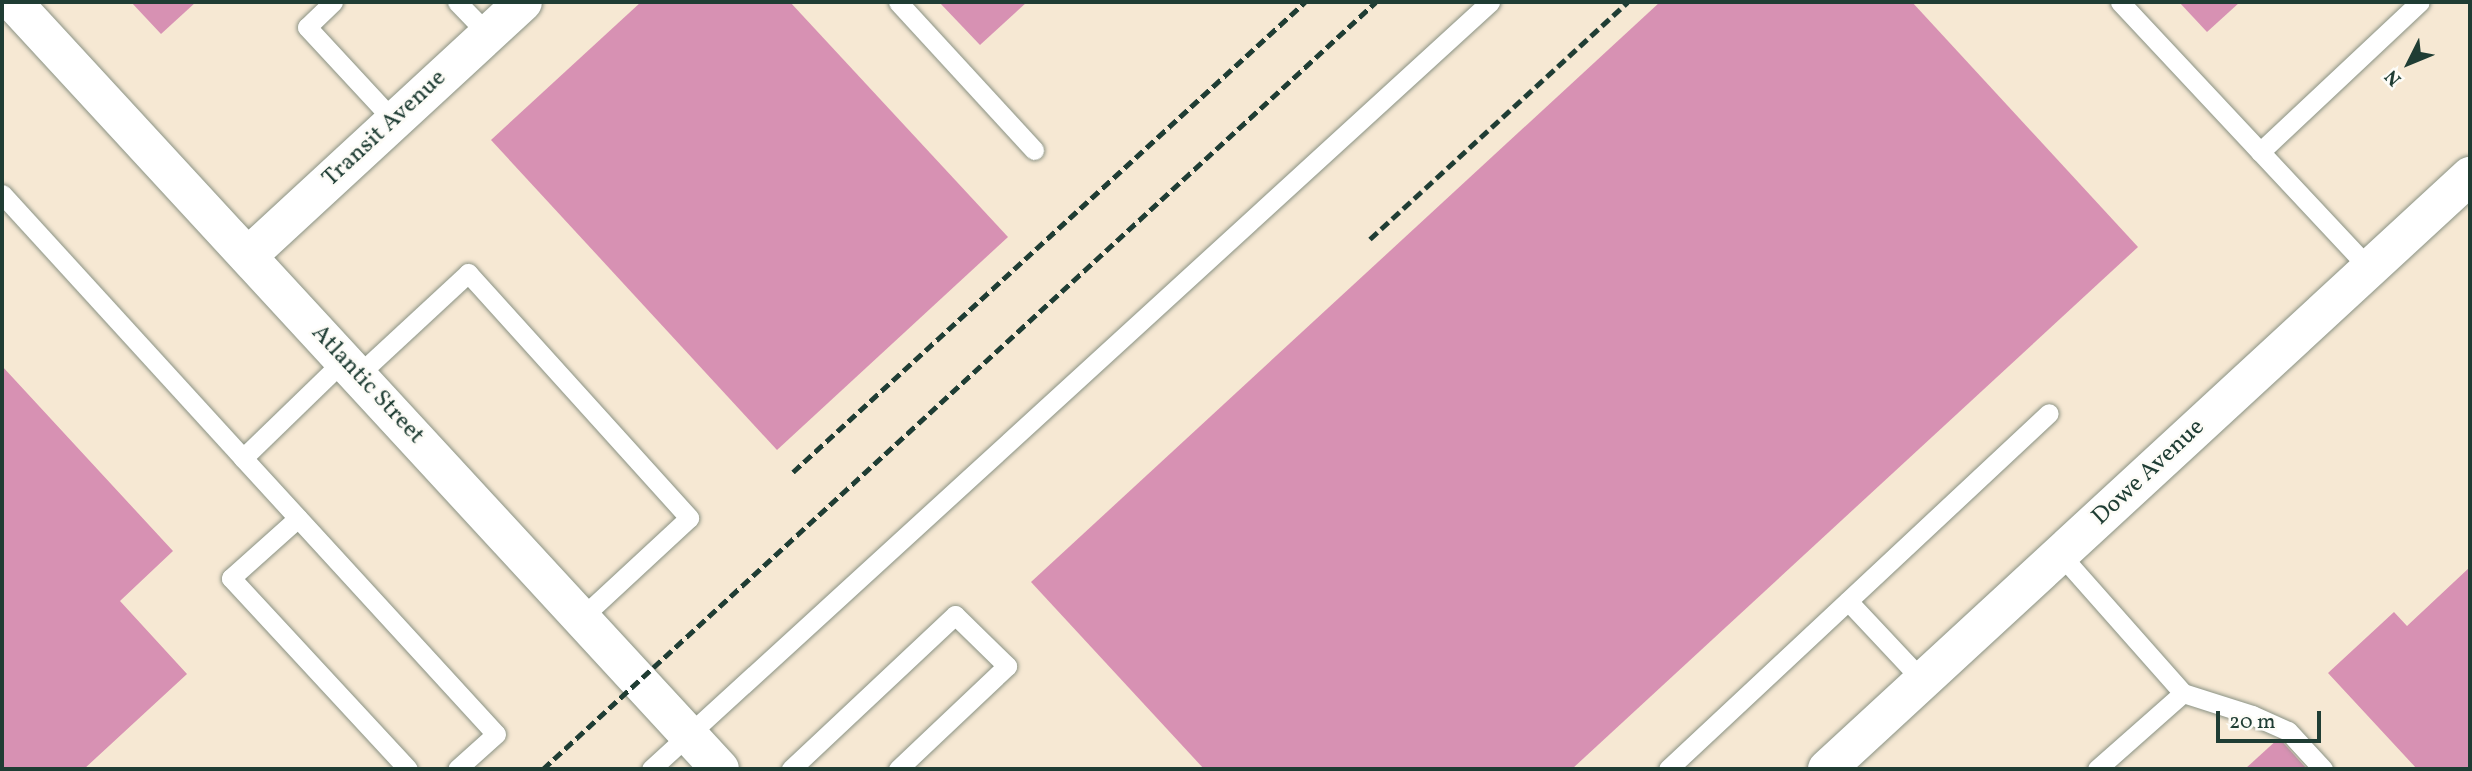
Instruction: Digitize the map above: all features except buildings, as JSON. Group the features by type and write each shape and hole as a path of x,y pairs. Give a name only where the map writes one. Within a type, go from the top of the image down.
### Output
{"street":[{"name":"Atlantic Street","path":"13,2 720,769"},
{"name":"Transit Avenue","path":"248,256 523,2"},
{"name":"Dowe Avenue","path":"1827,769 2370,269 2466,189"}],"lane":[{"path":"333,2 307,27 394,121"},
{"path":"457,2 488,34"},
{"path":"898,2 1034,150"},
{"path":"651,769 1490,2"},
{"path":"2120,2 2370,269"},
{"path":"2260,152 2420,2"},
{"path":"2,194 496,734 457,769"},
{"path":"243,458 468,273 689,518 582,617"},
{"path":"1668,769 2049,413"},
{"path":"298,518 230,578 408,769"},
{"path":"2060,554 2183,693 2252,715 2288,731 2323,769"},
{"path":"1848,601 1923,681"},
{"path":"791,769 955,615 1007,666 898,769"},
{"path":"2097,769 2183,693"}],"railway":[{"path":"793,472 1305,2"},
{"path":"543,769 1376,2"},
{"path":"1370,239 1628,2"}]}
